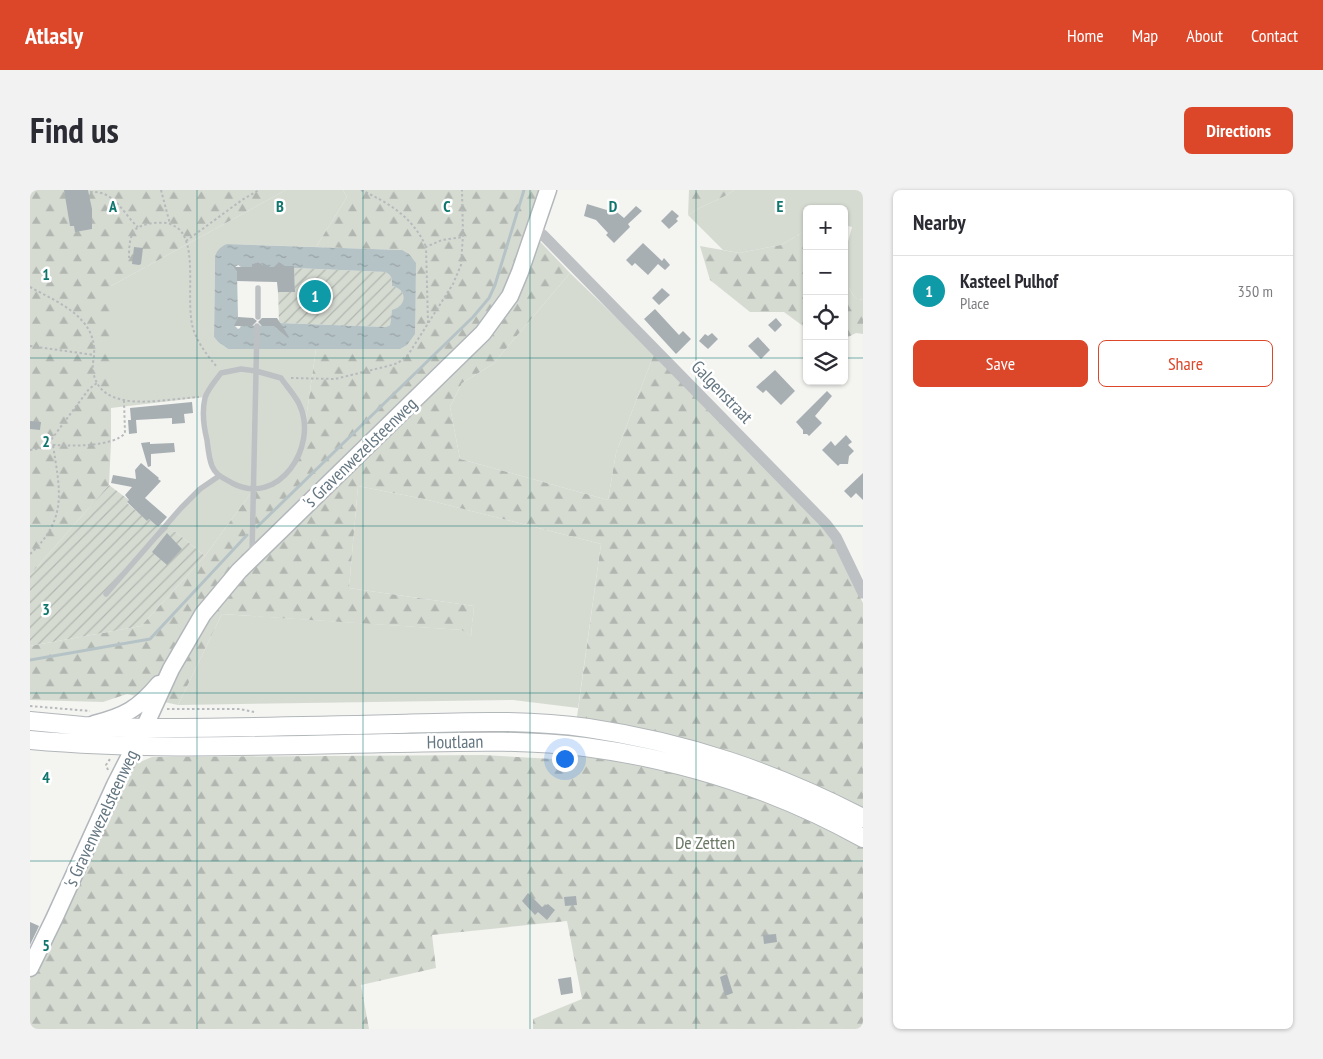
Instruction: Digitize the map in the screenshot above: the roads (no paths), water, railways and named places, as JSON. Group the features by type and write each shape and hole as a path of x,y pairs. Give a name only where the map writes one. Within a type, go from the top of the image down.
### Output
{"main road":[{"name":"Houtlaan","path":"30,721 83,726 144,728 518,722 588,728 642,738 729,760 791,784 863,818"},
{"name":"Houtlaan","path":"30,740 134,747 483,742 542,743 585,747 679,765 724,778 799,806 863,838"}],"street":[{"name":"'s Gravenwezelsteenweg","path":"30,968 171,669 203,614 239,571 483,333 510,296 536,231 548,190"},
{"name":"Galgenstraat","path":"536,231 543,235 650,343 826,524 836,537 863,593"},
{"name":"'s Gravenwezelsteenweg","path":"83,726 113,719 135,708 150,694 171,669"}],"lane":[{"path":"258,288 258,317"},
{"path":"252,558 257,326"},
{"path":"241,369 256,371 281,378 301,407 305,427 303,440 289,472 280,481 253,490 240,487 219,476 212,467 206,438 204,410 205,397 222,373 241,369"},
{"path":"106,594 181,508 200,489 219,476"}],"water":[{"path":"227,244 402,250 409,254 416,263 415,334 407,345 400,349 228,349 214,337 215,257 218,251","holes":["258,262 264,267 275,267 279,263 284,266 294,266 294,268 385,272 389,274 392,286 401,291 404,298 401,305 392,310 390,325 386,327 279,323 280,329 277,329 276,326 241,325 238,329 235,326 238,317 237,272 235,267 238,265 241,267 252,267 253,264"]}],"waterway":[{"path":"257,527 473,317 489,298 495,285 524,190"},
{"path":"30,660 150,639 247,535"}],"place":[{"name":"Kasteel Pulhof","path":"315,296"}],"park label":[{"name":"De Zetten","path":"705,843"}]}
